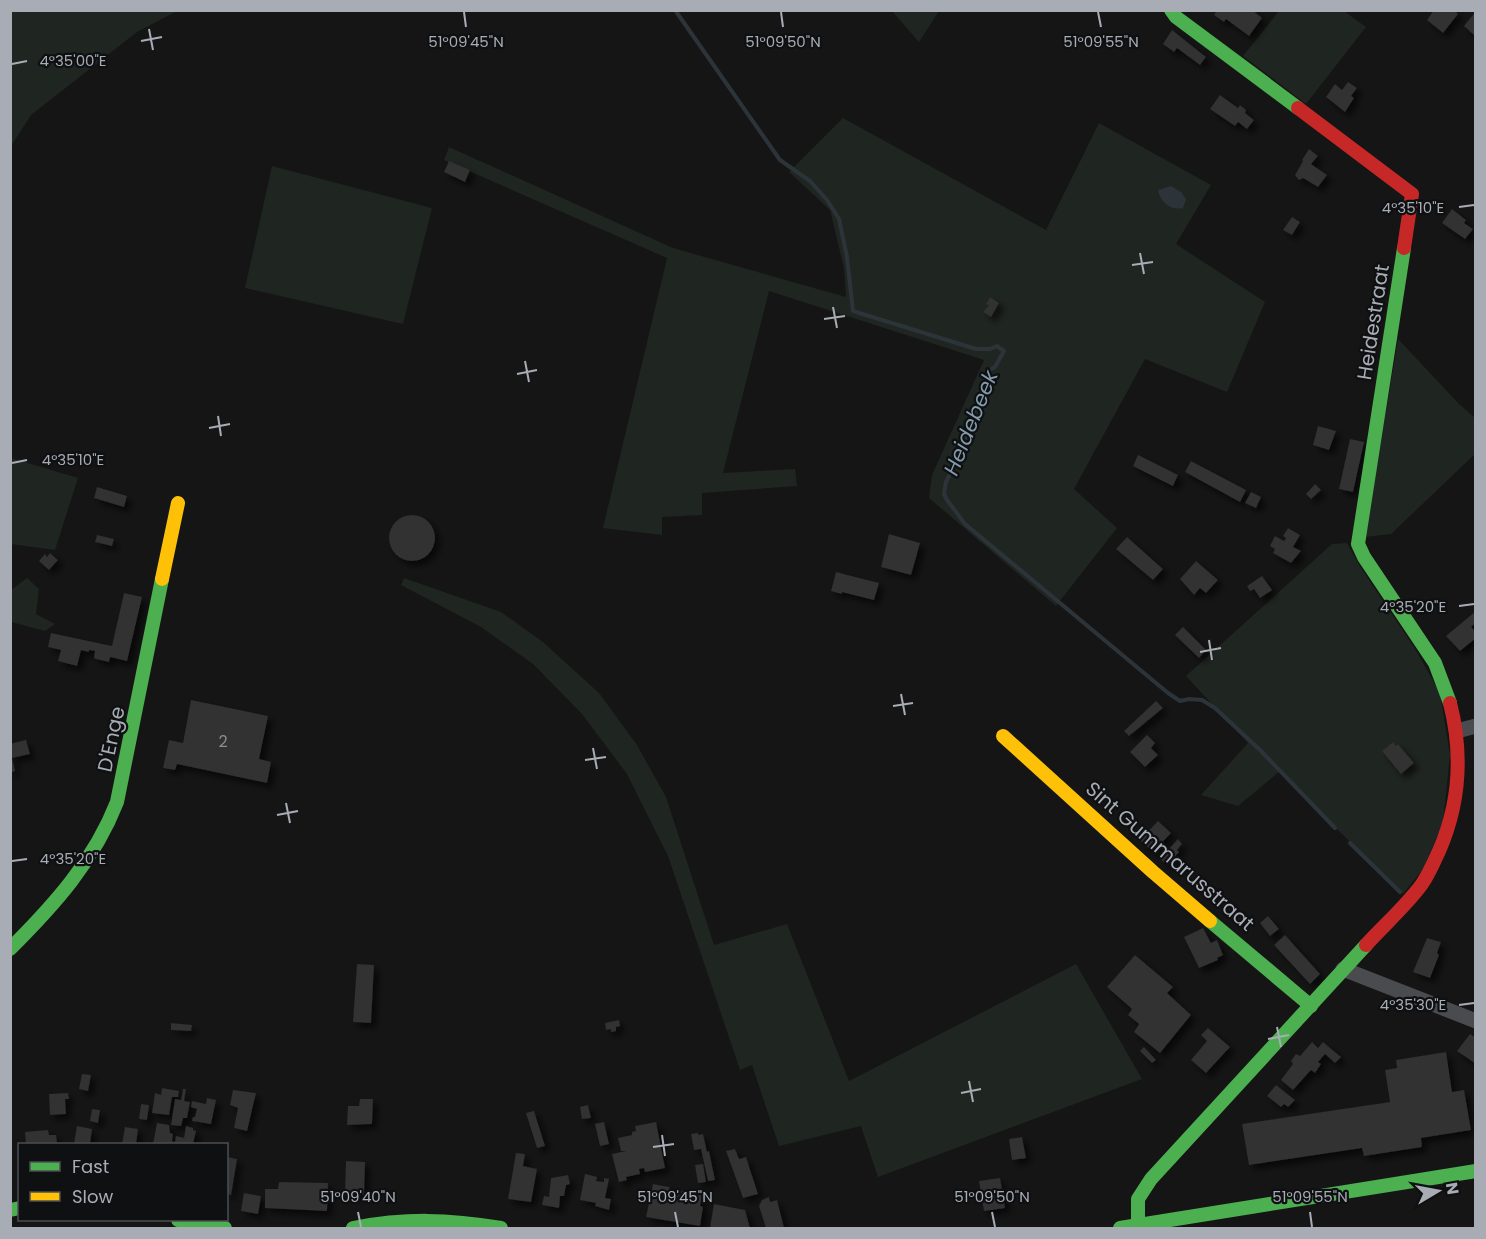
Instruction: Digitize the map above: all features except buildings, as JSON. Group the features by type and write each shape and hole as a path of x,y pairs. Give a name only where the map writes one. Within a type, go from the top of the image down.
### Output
{"street":[{"name":"Heidestraat","path":"1171,10 1176,17 1412,194 1358,544 1364,557 1436,664 1457,731"},
{"name":"D'Enge","path":"10,949 53,906 84,865 111,820 117,802 140,694 178,503"},
{"path":"1138,1226 1138,1199 1152,1179 1422,884 1438,857 1457,795 1460,759 1457,731 1476,726"},
{"name":"Sint Gummarusstraat","path":"1003,736 1153,872 1311,1006"},
{"path":"1343,969 1476,1021"},
{"path":"1120,1228 1169,1225 1476,1171"},
{"path":"353,1228 388,1221 422,1218 463,1221 501,1228"},
{"path":"184,1221 225,1228"}],"shaded area":[{"path":"11,10 177,11 137,32 31,115 11,146"},
{"path":"892,11 939,11 919,42"},
{"path":"1279,11 1344,11 1366,27 1306,104 1243,56"},
{"path":"843,118 1046,230 1099,123 1211,185 1176,244 1265,302 1227,392 1145,359 1074,489 1117,528 1056,606 929,498 932,475 984,360 769,291 723,473 795,469 797,486 702,493 702,515 662,517 662,535 603,528 667,258 444,160 449,147 673,248 846,297 844,268 830,210 789,172"},
{"path":"272,166 432,208 403,324 245,288"},
{"path":"1171,186 1181,192 1186,199 1183,208 1170,207 1161,198 1158,190"},
{"path":"1398,339 1475,418 1475,454 1391,534 1365,537"},
{"path":"11,458 78,478 55,550 11,544"},
{"path":"1347,543 1414,647 1440,693 1450,755 1443,823 1423,869 1403,894 1279,772 1238,806 1201,795 1248,743 1186,676 1332,544"},
{"path":"27,578 39,589 36,614 55,624 45,631 11,622 11,590"},
{"path":"404,578 501,612 543,642 599,693 637,745 666,797 714,945 787,924 849,1081 1076,964 1142,1079 878,1177 861,1126 779,1146 752,1065 740,1070 668,856 627,774 582,714 533,664 481,627 401,585"}],"waterway":[{"name":"Heidebeek","path":"675,10 780,160 810,181 827,200 839,219 847,257 853,311 976,349 990,349 997,346 1004,351 995,367 988,371 958,458 946,482 944,494 965,524 1168,693 1180,701 1202,700 1215,708 1260,750 1335,828"},
{"name":"Heidebeek","path":"1350,843 1400,892"}],"traffic: fast":[{"path":"1171,10 1176,17 1298,108"},
{"path":"1404,248 1358,544 1364,557 1435,663 1450,703"},
{"path":"10,949 57,899 85,863 97,844 117,802 162,579"},
{"path":"1210,921 1311,1006"},
{"path":"1138,1226 1138,1199 1151,1179 1366,945"},
{"path":"1120,1228 1476,1171"},
{"path":"10,1210 18,1208"},
{"path":"184,1221 225,1228"},
{"path":"353,1228 409,1221 463,1223 501,1228"}],"traffic: slow":[{"path":"162,579 178,503"},
{"path":"1003,736 1210,921"}],"traffic: jam":[{"path":"1298,108 1412,194 1404,248"},
{"path":"1366,945 1422,884 1446,833 1455,797 1458,760 1450,703"}]}
